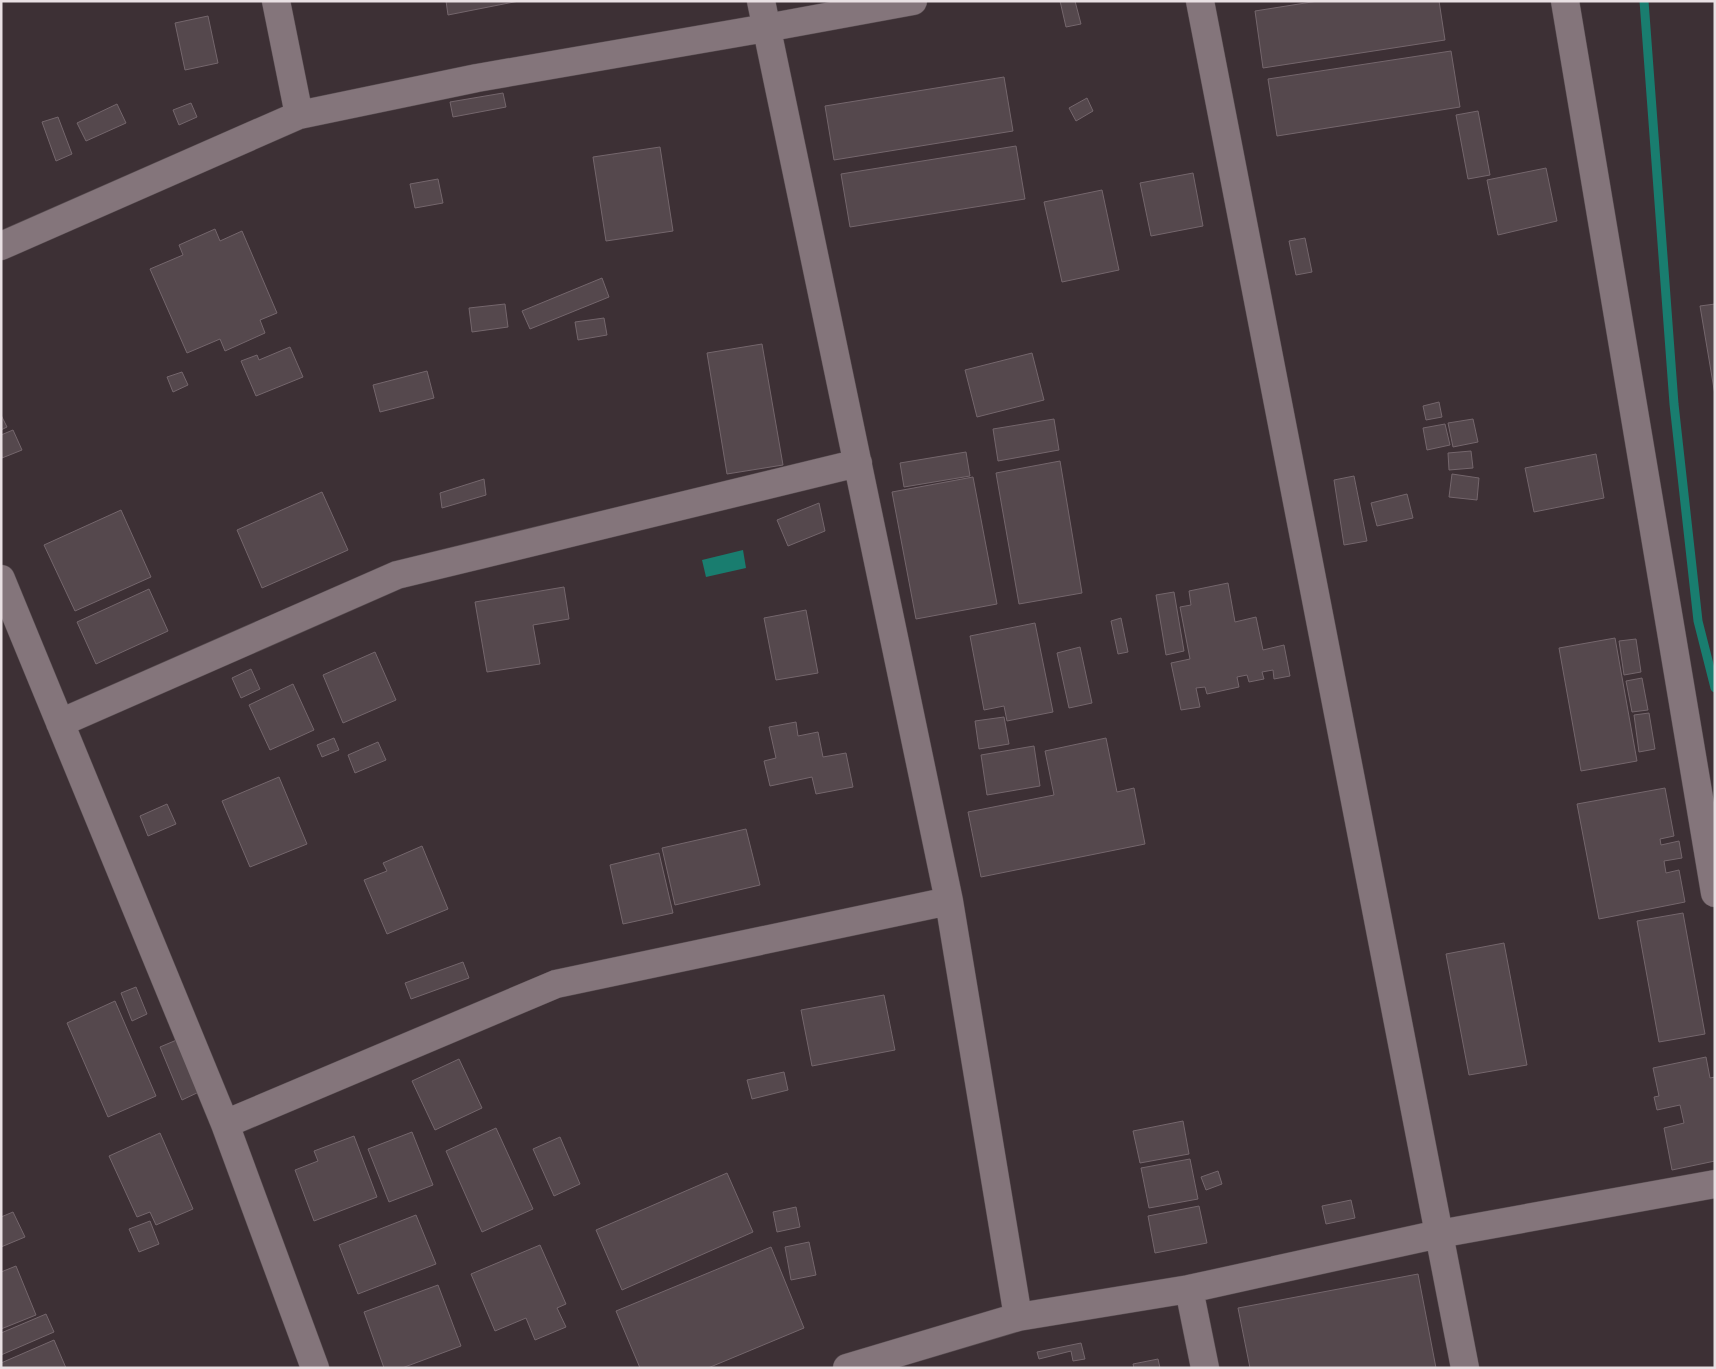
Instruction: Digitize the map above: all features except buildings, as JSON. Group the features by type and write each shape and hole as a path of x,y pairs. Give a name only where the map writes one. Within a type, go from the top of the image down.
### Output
{"street":[{"path":"276,1 299,115"},
{"path":"761,1 949,901 1018,1317"},
{"path":"1,246 299,115 477,78 913,1"},
{"path":"1200,1 1465,1368"},
{"path":"1565,1 1715,892"},
{"path":"60,722 397,575 858,463"},
{"path":"1,579 225,1124 315,1368"},
{"path":"225,1124 556,984 949,901"},
{"path":"847,1368 1018,1317 1189,1289 1439,1234 1715,1184"},
{"path":"1189,1289 1205,1368"}],"shaded area":[{"path":"743,550 746,568 706,577 702,560"}],"waterway":[{"path":"1644,1 1674,404 1698,621 1715,688"}]}
